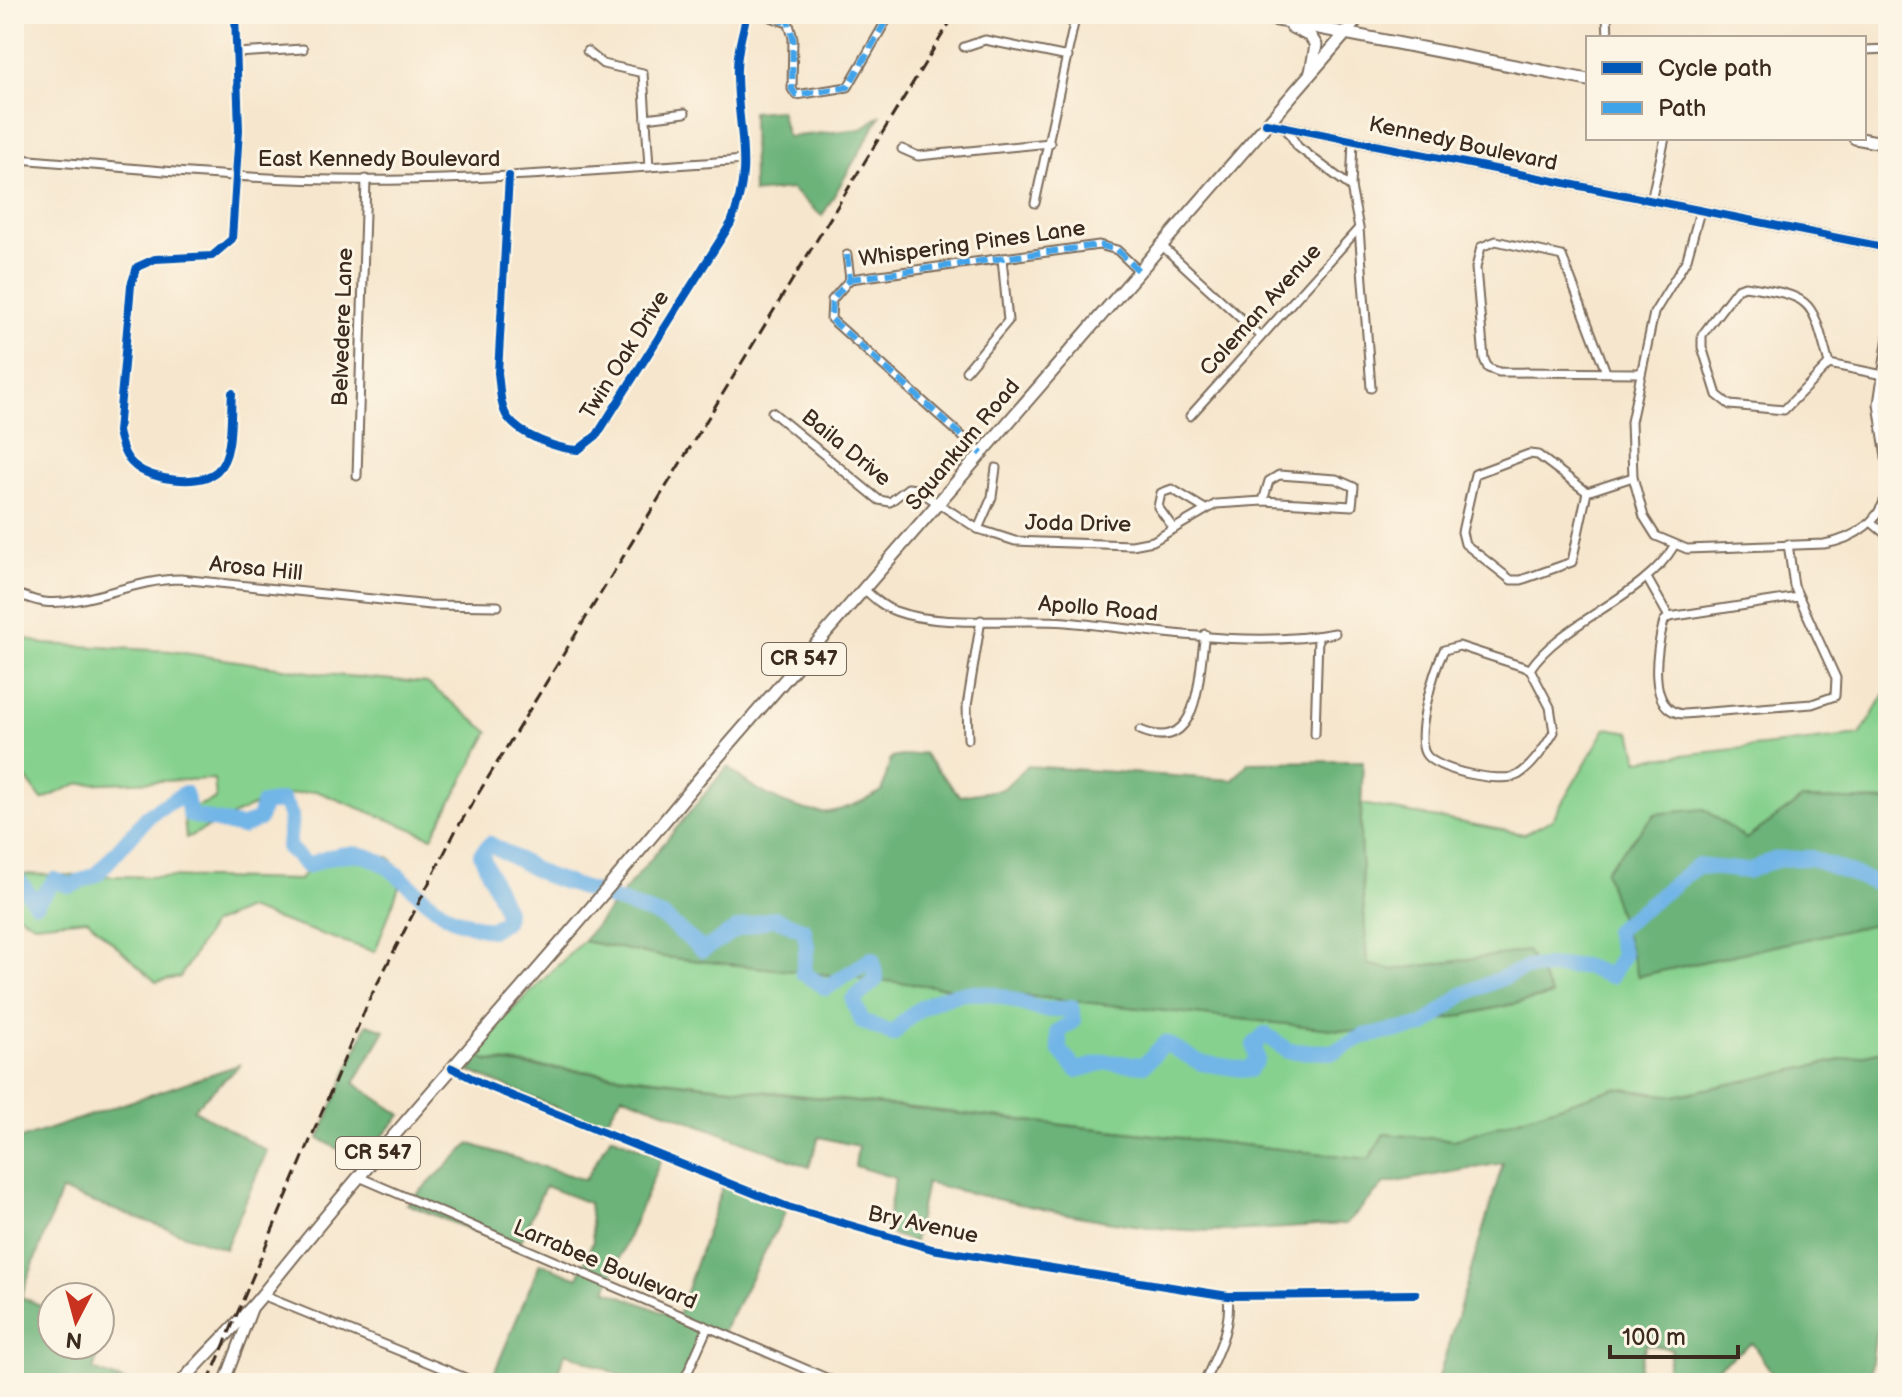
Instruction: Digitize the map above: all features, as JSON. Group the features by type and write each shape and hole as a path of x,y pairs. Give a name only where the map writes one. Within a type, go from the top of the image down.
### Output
{"main road":[{"path":"1246,14 1586,80"},
{"name":"Squankum Road","path":"452,1068 598,903 699,779 1362,14"},
{"path":"1289,23 1316,45 1311,73"},
{"path":"1866,140 1888,144"},
{"name":"CR 547","path":"181,1383 258,1299 452,1068"}],"street":[{"path":"232,393 227,455 217,471 199,480 158,476 135,467 123,451 118,432 131,285 137,267 155,259 212,256 232,239 237,176 235,14"},
{"name":"Twin Oak Drive","path":"509,176 498,373 501,399 509,419 556,449 578,450 597,435 731,223 743,192 744,160 736,74 747,14"},
{"path":"762,14 786,18 793,38 792,89 796,95 848,87 890,14"},
{"path":"1035,203 1076,14"},
{"path":"1607,14 1608,36"},
{"path":"964,47 985,40 1068,57"},
{"path":"237,53 303,49"},
{"path":"1866,50 1888,49"},
{"path":"587,51 603,64 643,73 649,167"},
{"path":"646,118 685,113"},
{"name":"Kennedy Boulevard","path":"1266,123 1888,248"},
{"path":"1285,127 1298,147 1351,187"},
{"path":"1353,140 1351,187 1359,228 1371,388"},
{"path":"1651,201 1665,140"},
{"path":"902,149 918,156 1050,143"},
{"path":"14,238 16,159"},
{"name":"East Kennedy Boulevard","path":"16,159 237,176 366,179 509,176 744,160"},
{"name":"Belvedere Lane","path":"357,476 366,179"},
{"path":"1700,211 1687,259 1654,313 1631,422 1633,477 1649,526 1656,536 1674,546 1706,550 1835,542 1871,522 1888,487"},
{"name":"Coleman Avenue","path":"1190,416 1359,228"},
{"path":"1606,372 1562,256 1496,241 1481,247 1476,268 1484,359 1488,368 1499,372 1640,373"},
{"path":"1160,244 1260,336"},
{"name":"Whispering Pines Lane","path":"982,454 831,319 832,300 850,279 1099,245 1117,250 1138,270"},
{"name":"Whispering Pines Lane","path":"847,255 850,279"},
{"path":"966,371 1008,321 1002,258"},
{"path":"1756,288 1810,304 1829,364 1784,410 1730,405 1717,395 1702,335 1737,289 1756,288"},
{"path":"1888,336 1878,404 1888,471"},
{"path":"1829,364 1884,375"},
{"name":"Baila Drive","path":"772,412 879,500 890,502 912,488 939,504"},
{"path":"1534,454 1587,492 1573,558 1565,566 1511,580 1462,538 1475,474 1534,454"},
{"path":"978,529 992,497 996,468"},
{"name":"Joda Drive","path":"939,504 978,529 1015,541 1132,545 1153,541 1216,504 1263,501 1352,506 1354,487 1336,479 1279,475 1269,481 1263,501"},
{"path":"1587,492 1633,477"},
{"path":"1174,529 1158,507 1161,493 1172,489 1205,509"},
{"path":"1871,522 1888,536"},
{"path":"1788,544 1789,567 1798,597 1836,678 1835,696 1812,704 1684,714 1666,709 1661,703 1658,677 1662,628 1669,617 1798,597"},
{"path":"1530,669 1614,599 1647,578 1663,564 1674,546"},
{"path":"1647,578 1669,617"},
{"name":"Arosa Hill","path":"14,593 45,602 78,599 151,579 180,579 430,605 498,606"},
{"name":"Apollo Road","path":"865,590 896,612 981,620 1066,622 1123,631 1318,636 1335,633"},
{"path":"968,739 967,706 981,620"},
{"path":"1140,730 1157,737 1171,736 1182,730 1190,716 1205,634"},
{"path":"1315,734 1318,636"},
{"path":"1459,646 1530,669 1555,721 1554,732 1545,747 1520,773 1509,778 1479,776 1444,766 1427,757 1423,724 1444,650 1459,646"},
{"name":"Bry Avenue","path":"452,1068 485,1085 788,1207 882,1237 932,1249 1228,1296 1416,1294"},
{"name":"Larrabee Boulevard","path":"359,1177 838,1383"},
{"path":"1204,1383 1226,1332 1230,1311 1228,1296"},
{"path":"224,1383 258,1299 293,1305 478,1383"},
{"path":"683,1383 707,1329"}],"green space":[{"path":"780,110 787,137 861,129 881,115 822,216 791,189 753,193 752,112"},
{"path":"14,635 44,644 171,651 323,674 427,683 489,732 432,837 316,791 272,797 186,838 183,811 216,799 214,779 77,784 42,800 14,762"},
{"path":"1888,689 1888,801 1802,799 1746,839 1704,809 1638,976 1888,921 1888,1050 1674,1096 1615,1088 1454,1140 1384,1134 1369,1159 486,1060 479,1055 471,1072 466,1070 466,1062 506,1016 583,941 664,957 1379,1034 1551,996 1527,951 1393,970 1367,964 1360,839 1362,804 1524,834 1552,820 1606,728 1631,732 1638,760 1860,735"},
{"path":"923,753 960,796 1003,789 1027,766 1233,780 1249,762 1363,761 1360,839 1367,964 1393,970 1527,951 1552,995 1379,1034 664,957 583,941 728,766 768,795 806,810 825,812 851,806 882,791 891,758"},
{"path":"1802,799 1888,801 1888,921 1638,976 1605,871 1655,814 1704,809 1746,839"},
{"path":"389,857 404,873 375,952 247,909 212,924 180,977 156,982 87,919 34,924 14,912 14,874 299,880 318,858"},
{"path":"367,1024 385,1030 354,1083 401,1115 360,1162 319,1138"},
{"path":"1888,1050 1888,1326 1876,1331 1869,1383 1771,1383 1772,1373 1752,1343 1696,1383 1663,1383 1672,1349 1646,1344 1635,1383 1437,1383 1503,1163 1384,1184 1346,1224 1248,1230 1173,1229 1121,1223 926,1183 914,1242 885,1232 895,1178 855,1166 858,1146 819,1137 809,1167 622,1095 603,1127 471,1072 478,1054 486,1061 1369,1159 1384,1134 1454,1140 1615,1088 1674,1096"},
{"path":"241,1064 193,1109 267,1151 225,1249 61,1191 21,1297 36,1303 36,1361 96,1361 93,1370 129,1383 14,1383 14,1147 17,1140"},
{"path":"611,1136 662,1157 606,1290 677,1318 723,1185 786,1211 720,1337 705,1331 682,1383 638,1383 566,1352 555,1378 565,1383 490,1383 540,1263 578,1278 593,1241 589,1203 545,1186 517,1249 407,1204 470,1144 585,1180"}],"waterway":[{"path":"14,879 36,903 55,880 70,886 97,874 150,814 185,793 190,815 242,827 259,819 263,804 283,801 291,816 288,847 307,866 332,856 353,854 370,857 385,865 449,916 491,930 505,921 506,911 481,854 490,844 545,875 663,917 703,950 737,929 774,918 804,930 807,946 803,973 826,988 872,959 876,979 853,1000 862,1021 893,1034 917,1011 946,997 961,994 993,995 1047,1010 1071,1007 1074,1020 1058,1032 1060,1051 1077,1070 1106,1062 1144,1065 1165,1043 1201,1063 1249,1070 1257,1059 1254,1045 1265,1034 1288,1051 1333,1052 1364,1036 1423,1026 1462,995 1526,968 1583,966 1611,976 1623,955 1615,931 1697,866 1748,871 1776,859 1811,858 1888,888"}],"railway":[{"path":"208,1383 370,998 456,830 955,14"}],"marked path":[{"path":"762,14 785,22"},
{"path":"786,14 793,38 792,89 796,95 848,87 890,14"},
{"path":"850,279 1099,245 1117,250 1138,270"},
{"path":"847,255 850,279 832,300 831,319 982,454"}],"cycle path":[{"path":"232,393 226,456 217,471 209,476 175,480 151,475 131,462 125,454 118,432 131,285 137,267 155,259 212,256 232,239 239,130 235,14"},
{"path":"509,176 498,373 502,403 514,425 531,436 578,450 597,435 731,223 742,184 743,150 737,68 747,14"},
{"path":"1266,123 1888,248"},
{"path":"452,1068 485,1085 788,1207 932,1249 1228,1296 1416,1294"}]}
